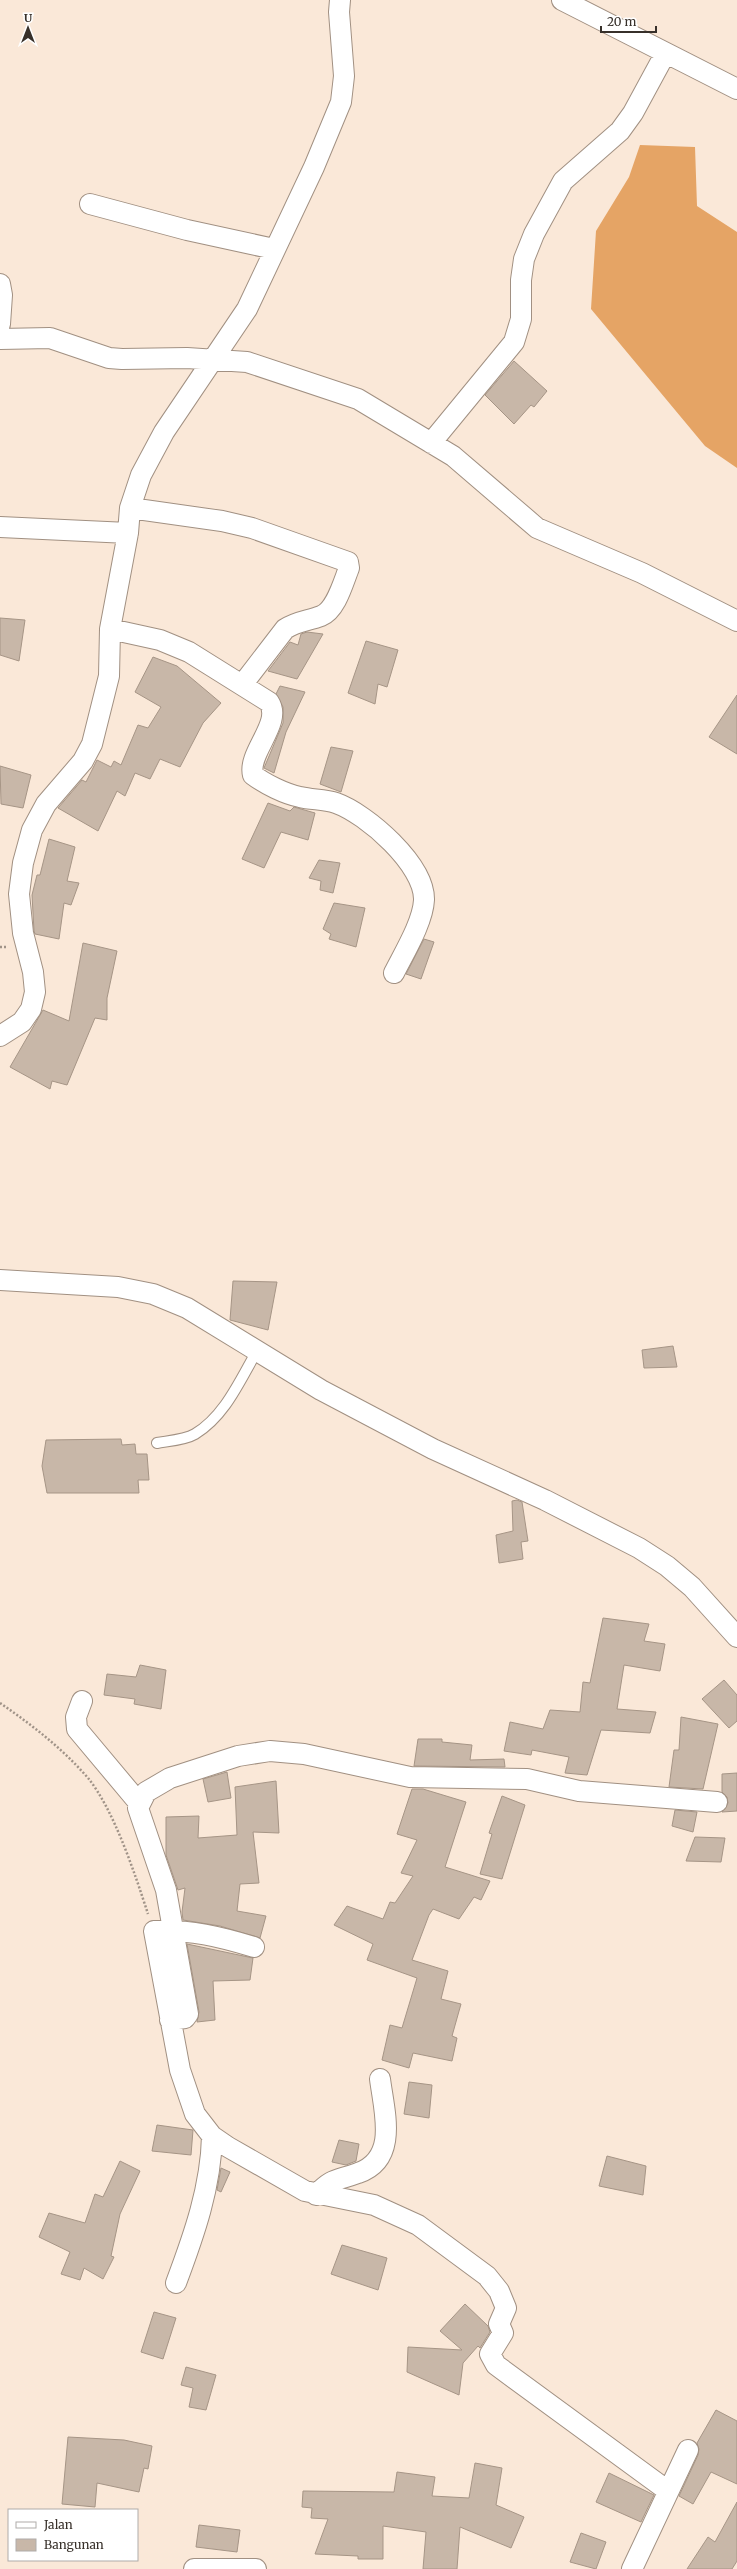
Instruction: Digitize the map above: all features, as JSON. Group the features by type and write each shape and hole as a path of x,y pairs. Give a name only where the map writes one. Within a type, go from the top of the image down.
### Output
{"street":[{"path":"0,1036 22,1022 31,1009 35,992 33,972 23,933 19,894 23,863 32,830 46,804 83,761 92,744 109,676 110,629 128,533 130,508 141,475 164,432 247,309 274,249 314,168 341,102 344,76 339,12 340,0"},
{"path":"562,0 737,89"},
{"path":"431,443 514,342 521,319 521,280 524,259 534,234 563,181 620,131 633,113 666,54"},
{"path":"90,204 187,230 274,249"},
{"path":"0,284 2,295 0,324"},
{"path":"0,339 50,338 109,358 214,359 247,362 358,399 431,443 475,474 537,528 642,572 737,621"},
{"path":"130,508 222,521 252,528 348,562 349,568 331,608 320,616 292,624 285,629 242,685"},
{"path":"0,527 128,533"},
{"path":"110,629 176,646 242,685 270,705 270,723 253,761 253,775 296,796 323,799 354,811 374,826 414,870 420,880 424,899 423,909 394,973"},
{"path":"0,1280 118,1287 153,1294 187,1308 320,1390 433,1449 545,1500 639,1548 667,1566 692,1587 737,1637"},
{"path":"82,1701 76,1717 77,1728 139,1803"},
{"path":"668,2491 496,2365 490,2354 503,2333 499,2324 506,2308 499,2291 487,2276 427,2231 411,2222 374,2205 321,2189 292,2184 228,2148 212,2136 196,2114 188,2095 176,2054 176,2019 188,2014 163,1930 162,1874 139,1814 139,1803 146,1792 170,1778 238,1756 270,1751 304,1754 410,1777 527,1779 579,1791 717,1802"},
{"path":"163,1930 212,1934 254,1947"},
{"path":"321,2189 361,2172 376,2163 381,2157 386,2141 380,2079"},
{"path":"176,2283 193,2237 204,2197 212,2160 212,2136"},
{"path":"632,2569 654,2526 668,2491 688,2450"},
{"path":"194,2569 256,2569"}],"lane":[{"path":"157,1443 194,1434 211,1422 222,1409 257,1351"}],"path":[{"path":"0,1703 39,1730 88,1779 110,1817 163,1930"}],"shaded area":[{"path":"640,145 695,147 697,206 737,232 737,468 705,446 591,309 596,231 629,177"}],"building":[{"path":"514,361 547,391 534,407 531,405 514,424 485,395"},
{"path":"0,618 25,620 19,661 0,655"},
{"path":"307,632 323,634 297,679 268,671 290,642 298,645 301,634"},
{"path":"366,641 398,650 387,687 378,684 375,704 348,693"},
{"path":"153,657 177,666 221,703 203,723 180,767 160,759 150,779 135,773 125,796 117,791 98,831 58,808 82,780 86,782 97,760 111,767 114,761 121,765 138,725 148,728 161,707 135,692"},
{"path":"280,686 305,692 286,732 274,773 264,768 283,723 283,707 276,694"},
{"path":"737,695 737,754 709,737"},
{"path":"331,747 353,751 341,792 320,784"},
{"path":"0,766 31,775 23,808 1,804"},
{"path":"268,803 290,811 294,807 315,813 308,840 281,832 264,868 242,859"},
{"path":"49,839 75,847 67,881 79,883 71,905 64,903 59,939 35,934 34,931 32,895 37,875 40,875"},
{"path":"319,860 340,863 333,893 320,890 321,881 309,878"},
{"path":"334,903 365,908 356,947 329,939 331,934 323,929"},
{"path":"424,939 434,942 421,979 406,974"},
{"path":"83,943 117,951 107,998 107,1020 95,1018 67,1085 52,1081 50,1089 10,1067 43,1010 69,1021"},
{"path":"233,1281 277,1282 268,1330 230,1320"},
{"path":"673,1346 677,1367 644,1368 642,1350"},
{"path":"121,1439 122,1445 135,1444 136,1454 147,1454 149,1480 138,1480 139,1493 47,1493 42,1466 46,1440"},
{"path":"517,1500 522,1502 528,1541 521,1542 523,1559 499,1563 496,1535 513,1531 512,1501"},
{"path":"603,1618 649,1624 644,1641 665,1644 660,1671 624,1665 617,1709 656,1712 650,1733 601,1730 587,1775 565,1773 569,1757 532,1750 531,1755 504,1751 510,1722 543,1729 550,1710 580,1712 583,1682 590,1683"},
{"path":"140,1665 166,1670 161,1709 134,1704 135,1699 104,1695 107,1674 136,1677"},
{"path":"724,1680 737,1695 737,1721 729,1728 702,1699"},
{"path":"681,1717 718,1724 703,1789 669,1787 674,1750 679,1750"},
{"path":"418,1739 442,1739 442,1742 472,1745 470,1760 504,1759 505,1767 414,1766"},
{"path":"227,1772 231,1798 208,1802 203,1779"},
{"path":"737,1773 737,1811 722,1812 728,1803 727,1797 722,1792 722,1774"},
{"path":"276,1781 279,1833 253,1832 259,1883 240,1884 237,1911 266,1916 260,1938 220,1926 183,1920 182,1912 185,1888 178,1890 166,1855 166,1817 199,1816 198,1838 237,1835 235,1787"},
{"path":"412,1789 423,1789 466,1802 445,1867 490,1881 481,1900 474,1897 459,1919 433,1909 429,1915 412,1960 448,1971 441,1999 461,2004 452,2036 457,2038 452,2061 413,2053 409,2068 382,2060 390,2025 402,2028 417,1978 367,1960 373,1944 334,1925 347,1906 383,1919 390,1902 395,1903 413,1876 401,1873 417,1840 397,1834"},
{"path":"502,1796 525,1805 502,1879 480,1874 492,1834 489,1833"},
{"path":"675,1810 697,1812 693,1832 672,1826"},
{"path":"695,1837 725,1838 721,1862 686,1861"},
{"path":"187,1944 253,1958 250,1980 213,1981 215,2020 197,2022 199,2012"},
{"path":"409,2082 432,2085 429,2118 404,2114"},
{"path":"157,2125 193,2130 191,2155 152,2151"},
{"path":"339,2140 359,2144 356,2161 346,2165 332,2162"},
{"path":"607,2156 646,2166 643,2195 599,2186"},
{"path":"120,2161 140,2171 120,2214 111,2256 114,2257 103,2279 84,2268 80,2280 61,2274 70,2252 39,2237 49,2213 85,2223 95,2194 103,2197"},
{"path":"221,2168 230,2172 221,2192 217,2190"},
{"path":"342,2245 387,2258 378,2290 331,2274"},
{"path":"465,2304 488,2326 490,2332 480,2348 478,2346 463,2363 459,2395 407,2372 408,2347 462,2350 440,2331"},
{"path":"154,2312 176,2318 163,2359 141,2352"},
{"path":"186,2367 216,2375 206,2410 189,2407 193,2388 181,2385"},
{"path":"716,2410 737,2421 737,2484 711,2472 693,2504 679,2496 698,2455 699,2449 697,2443"},
{"path":"68,2437 124,2440 152,2446 148,2469 144,2468 139,2492 97,2483 95,2507 62,2504"},
{"path":"475,2463 502,2468 496,2505 524,2517 511,2548 460,2527 457,2569 423,2569 426,2532 383,2526 383,2559 358,2559 358,2556 315,2554 328,2519 311,2518 312,2508 302,2507 303,2491 394,2492 397,2472 435,2477 432,2496 469,2498"},
{"path":"609,2473 654,2495 641,2522 596,2502"},
{"path":"737,2502 737,2561 732,2569 687,2569 708,2537 715,2542"},
{"path":"199,2525 240,2530 237,2552 196,2547"},
{"path":"581,2533 606,2542 596,2569 570,2562"}]}
